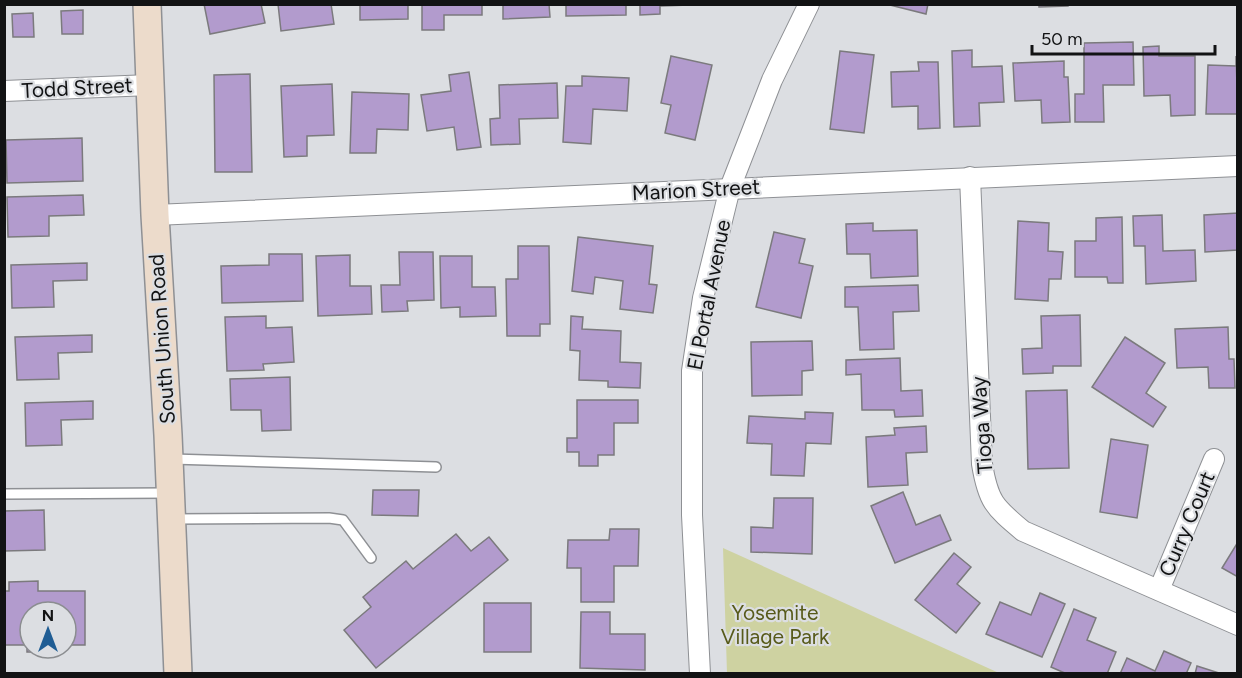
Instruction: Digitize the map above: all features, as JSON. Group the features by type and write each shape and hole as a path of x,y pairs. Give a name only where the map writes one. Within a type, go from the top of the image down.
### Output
{"street":[{"name":"South Union Road","path":"147,4 178,674"},
{"name":"El Portal Avenue","path":"700,674 692,515 692,370 704,298 730,189 772,80 809,4"},
{"name":"Todd Street","path":"4,91 150,85"},
{"name":"Marion Street","path":"155,215 1238,166"},
{"name":"Tioga Way","path":"970,177 982,464 987,490 1000,513 1023,531 1238,625"},
{"name":"Curry Court","path":"1159,590 1214,459"}],"lane":[{"path":"169,459 436,467"},
{"path":"4,494 89,494 171,506 343,520 371,558"}],"green space":[{"name":"Yosemite Village Park","path":"723,548 999,673 727,673"}],"building":[{"path":"204,4 261,4 265,23 210,34"},
{"path":"278,4 331,4 334,24 281,31"},
{"path":"360,4 408,4 408,19 360,20"},
{"path":"422,4 482,4 482,15 444,15 444,30 422,30"},
{"path":"503,4 549,4 550,17 503,19"},
{"path":"566,4 626,4 626,15 566,16"},
{"path":"640,4 689,5 660,6 660,14 640,15"},
{"path":"886,4 928,4 926,14"},
{"path":"1039,4 1068,4 1068,6 1039,7"},
{"path":"83,10 83,34 62,34 61,11"},
{"path":"33,13 34,37 13,37 12,14"},
{"path":"1133,42 1134,85 1103,85 1104,122 1075,122 1075,94 1084,94 1084,43"},
{"path":"1159,46 1159,56 1195,56 1195,115 1171,116 1170,95 1144,96 1143,47"},
{"path":"972,50 972,67 1002,66 1004,102 979,103 980,126 954,127 952,51"},
{"path":"840,51 874,55 864,133 830,129"},
{"path":"671,56 712,65 695,140 665,133 671,105 661,103"},
{"path":"1236,56 1238,114 1206,114 1208,65 1236,66"},
{"path":"1064,61 1064,77 1068,77 1070,122 1042,123 1041,100 1015,101 1013,63"},
{"path":"918,62 938,62 940,128 918,129 918,106 892,107 891,72 919,71"},
{"path":"469,72 481,147 457,150 454,127 427,131 421,95 451,91 449,75"},
{"path":"250,74 252,172 215,172 214,75"},
{"path":"582,76 629,78 627,111 593,109 591,144 563,142 566,86 582,86"},
{"path":"557,83 558,118 519,119 520,144 491,145 490,119 500,118 499,85"},
{"path":"332,84 334,135 307,136 307,156 284,157 281,86"},
{"path":"352,92 409,94 408,130 377,129 376,153 350,153"},
{"path":"82,138 83,181 7,183 6,140"},
{"path":"83,195 84,215 49,216 49,236 8,237 7,197"},
{"path":"1238,213 1238,250 1205,252 1204,215"},
{"path":"1162,215 1163,251 1195,250 1196,281 1146,284 1145,246 1134,246 1133,216"},
{"path":"1122,217 1123,283 1108,283 1107,277 1075,277 1075,241 1096,241 1096,218"},
{"path":"1018,221 1049,223 1048,251 1063,252 1061,279 1049,279 1048,301 1015,299"},
{"path":"873,223 873,231 917,230 918,276 871,278 870,254 847,254 846,224"},
{"path":"774,232 805,239 799,263 813,266 801,318 756,307"},
{"path":"578,237 653,246 649,284 657,285 653,313 620,309 623,281 595,277 593,294 572,291"},
{"path":"518,246 549,246 550,324 540,324 540,336 507,336 506,279 518,279"},
{"path":"399,252 433,252 434,300 407,301 408,311 382,312 381,285 400,285"},
{"path":"269,254 302,254 303,301 222,303 221,266 269,265"},
{"path":"350,255 350,286 371,286 372,314 318,316 316,256"},
{"path":"440,256 472,256 472,287 495,287 496,316 460,317 460,307 441,308"},
{"path":"87,263 87,280 53,281 54,307 12,308 11,265"},
{"path":"918,285 919,311 893,312 894,349 860,350 858,307 845,307 845,287"},
{"path":"1080,315 1081,366 1053,366 1053,373 1023,374 1022,349 1042,348 1041,316"},
{"path":"266,316 266,328 292,327 294,362 263,364 264,370 227,371 225,317"},
{"path":"571,316 583,317 582,329 621,331 620,362 641,363 640,388 608,387 608,381 579,380 580,351 570,350"},
{"path":"1228,327 1229,359 1234,359 1235,388 1209,388 1208,367 1177,368 1175,329"},
{"path":"92,335 92,352 58,353 59,379 17,380 15,337"},
{"path":"1125,337 1165,363 1146,393 1166,407 1153,427 1092,387"},
{"path":"812,341 813,370 802,371 802,395 752,396 751,342"},
{"path":"900,358 901,391 922,390 923,416 895,417 894,410 862,410 861,374 846,375 846,360"},
{"path":"290,377 291,430 262,431 261,410 231,410 230,379"},
{"path":"1067,390 1069,468 1028,469 1026,391"},
{"path":"577,400 638,400 638,423 614,423 614,455 598,455 598,466 579,466 579,452 567,452 567,438 577,438"},
{"path":"93,401 93,419 61,420 62,445 26,446 25,403"},
{"path":"805,412 833,413 831,444 806,443 804,476 771,475 772,444 747,443 749,416 805,419"},
{"path":"926,426 927,452 906,453 908,485 868,487 866,437 895,435 894,428"},
{"path":"1111,439 1148,445 1137,518 1100,512"},
{"path":"373,490 419,490 418,516 372,515"},
{"path":"903,492 916,525 940,515 951,540 895,563 871,506"},
{"path":"774,498 813,498 812,554 751,552 751,527 773,528"},
{"path":"44,510 45,550 4,551 4,511"},
{"path":"610,529 639,529 638,566 614,566 614,602 581,602 581,568 567,568 568,540 609,540"},
{"path":"456,534 471,551 489,537 508,560 376,668 344,630 371,607 363,597 406,561 413,569"},
{"path":"1238,542 1238,577 1222,568"},
{"path":"954,553 971,567 957,584 980,603 956,633 915,600"},
{"path":"38,581 38,591 85,591 85,645 78,645 78,600 18,600 18,645 4,645 4,591 9,591 9,582"},
{"path":"1040,593 1065,604 1042,657 986,634 1000,602 1031,615"},
{"path":"484,603 531,603 531,652 484,652"},
{"path":"1074,609 1096,618 1087,640 1116,652 1107,674 1067,674 1051,667"},
{"path":"581,612 610,612 610,634 645,634 645,670 580,668"},
{"path":"1164,651 1191,663 1186,674 1120,674 1127,658 1155,671"},
{"path":"1197,666 1222,674 1195,674"}]}
